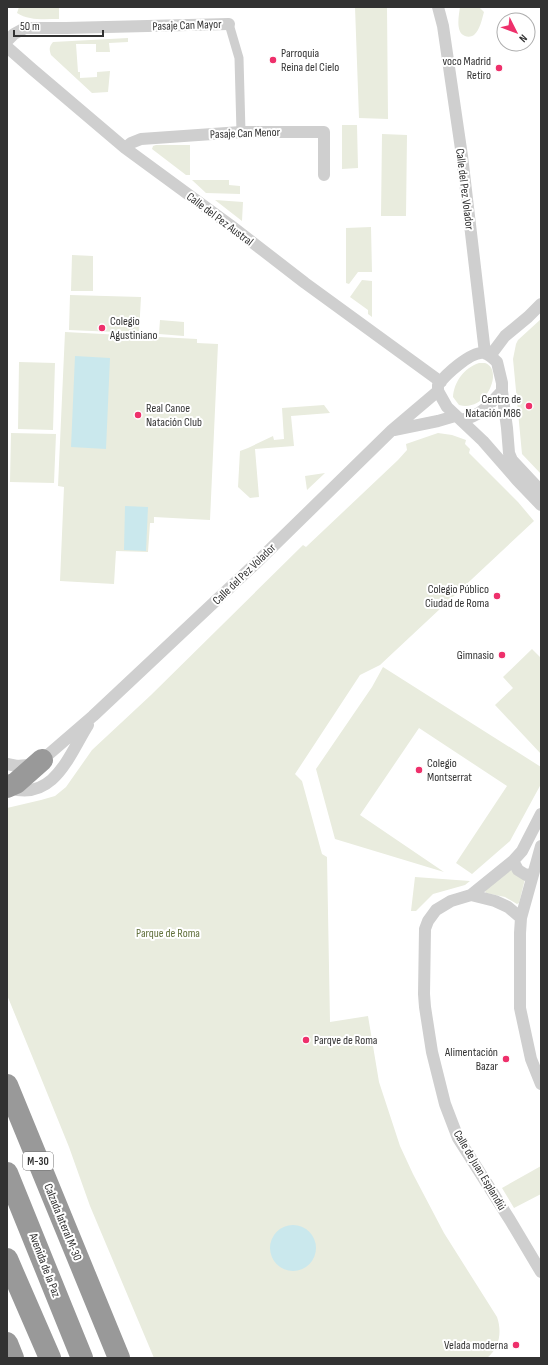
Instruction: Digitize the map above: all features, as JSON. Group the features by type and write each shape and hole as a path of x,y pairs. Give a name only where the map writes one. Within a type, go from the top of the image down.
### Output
{"highway":[{"path":"7,787 16,783 42,760"},
{"name":"Calzada lateral M-30","path":"7,1085 120,1356"},
{"name":"Avenida de la Paz","path":"7,1173 82,1358"},
{"path":"7,1259 50,1358"},
{"path":"7,1343 13,1358"}],"street":[{"name":"Calle del Pez Volador","path":"438,7 443,26 462,156 487,354"},
{"name":"Calle del Pez Volador","path":"443,26 447,7"},
{"name":"Pasaje Can Mayor","path":"7,42 14,34 25,28 229,24"},
{"path":"229,24 239,58 241,132"},
{"name":"Calle del Pez Austral","path":"7,47 125,148 224,221 439,386"},
{"name":"Pasaje Can Menor","path":"125,148 131,142 141,139 241,132 324,132 324,175"},
{"path":"487,354 541,304"},
{"path":"541,491 512,460 509,453 502,383 497,362 487,354 476,353 453,369 439,386 447,407 482,441 541,505"},
{"name":"Calle del Pez Volador","path":"42,760 94,716 254,565 439,386"},
{"path":"392,430 438,421 476,416 482,412 502,391"},
{"name":"Calle del Pez Volador","path":"7,787 16,790 29,790 42,787 55,778 94,716"},
{"path":"7,764 17,766 28,765 42,760"},
{"name":"Calle de Juan Esplandiú","path":"541,814 522,851 513,861 470,895 451,901 436,910 428,921 425,929 424,994 432,1052 445,1104 458,1138 541,1272"},
{"path":"541,846 521,918 520,1008 531,1059 541,1084"},
{"path":"513,861 518,870 526,875 532,874"},
{"path":"470,895 494,901 508,907 521,918"}],"green space":[{"path":"19,7 59,7 59,19 37,19 22,16 17,13"},
{"path":"355,7 387,7 388,119 359,118"},
{"path":"460,7 479,7 484,12 478,30 472,36 465,36 460,31 458,23"},
{"path":"128,38 128,42 109,43 110,52 96,52 96,44 76,44 78,72 80,72 80,78 97,77 97,72 110,71 108,92 92,93 51,55 50,51 50,47 53,42"},
{"path":"342,125 357,125 358,168 342,169"},
{"path":"382,134 407,135 406,216 381,216"},
{"path":"190,145 190,175 186,175 152,149 153,146"},
{"path":"192,180 229,180 229,185 240,186 240,194 206,193"},
{"path":"215,200 243,202 242,221"},
{"path":"371,227 372,272 358,272 349,284 346,283 346,228"},
{"path":"72,255 93,256 93,291 71,291"},
{"path":"362,280 372,281 372,317 368,314 368,310 350,297"},
{"path":"70,295 141,297 139,333 69,330"},
{"name":"Centro de Natación M86","path":"541,319 541,474 522,454 513,359 518,340"},
{"path":"160,320 184,322 184,336 159,334"},
{"name":"Real Canoe Natación Club","path":"65,332 197,339 197,343 218,344 210,520 154,517 154,523 150,523 148,552 116,551 114,584 60,581 64,487 58,486"},
{"path":"19,362 55,363 53,430 18,429"},
{"path":"479,363 485,363 490,367 493,373 493,381 490,389 485,397 478,403 469,406 459,405 453,397 455,386 464,372"},
{"path":"324,405 330,413 291,416 294,446 255,449 259,497 250,498 238,487 240,451 273,436 274,440 284,439 282,408"},
{"path":"11,433 56,434 54,483 10,482"},
{"name":"Parque de Roma","path":"438,433 452,435 466,440 465,444 470,449 469,453 518,502 534,521 380,665 360,675 295,774 302,781 322,854 327,857 330,1022 368,1016 379,1082 400,1146 444,1233 497,1317 499,1322 499,1339 495,1349 487,1358 154,1358 90,1206 69,1147 7,995 7,808 55,796 66,787 92,750 151,695 303,545 306,547 398,460 407,450 406,444"},
{"path":"325,473 307,490 305,476"},
{"path":"532,649 541,658 541,754 495,705 513,688 503,677"},
{"path":"383,667 541,767 541,784 510,841 472,874 456,863 507,786 419,728 360,815 444,872 335,839 316,769 372,687"},
{"path":"510,869 525,879 519,903 517,904 505,897 486,893 485,891"},
{"path":"415,877 470,881 465,885 433,894 416,911 411,911"},
{"path":"541,1166 541,1194 514,1208 502,1188"}],"water":[{"path":"75,356 110,358 106,449 71,447"},
{"path":"125,506 148,507 146,551 124,550"},
{"path":"293,1225 306,1229 312,1235 316,1248 312,1261 306,1267 293,1271 280,1267 274,1261 270,1248 274,1235 280,1229"}],"place":[{"name":"Parroquia Reina del Cielo","path":"273,60"},
{"name":"voco Madrid Retiro","path":"499,68"},
{"name":"Colegio Agustiniano","path":"102,328"},
{"name":"Centro de Natación M86","path":"529,406"},
{"name":"Real Canoe Natación Club","path":"138,415"},
{"name":"Colegio Público Ciudad de Roma","path":"497,596"},
{"name":"Gimnasio","path":"502,655"},
{"name":"Colegio Montserrat","path":"419,770"},
{"name":"Parqve de Roma","path":"306,1040"},
{"name":"Alimentación Bazar","path":"506,1059"},
{"name":"Velada moderna","path":"516,1345"}]}
